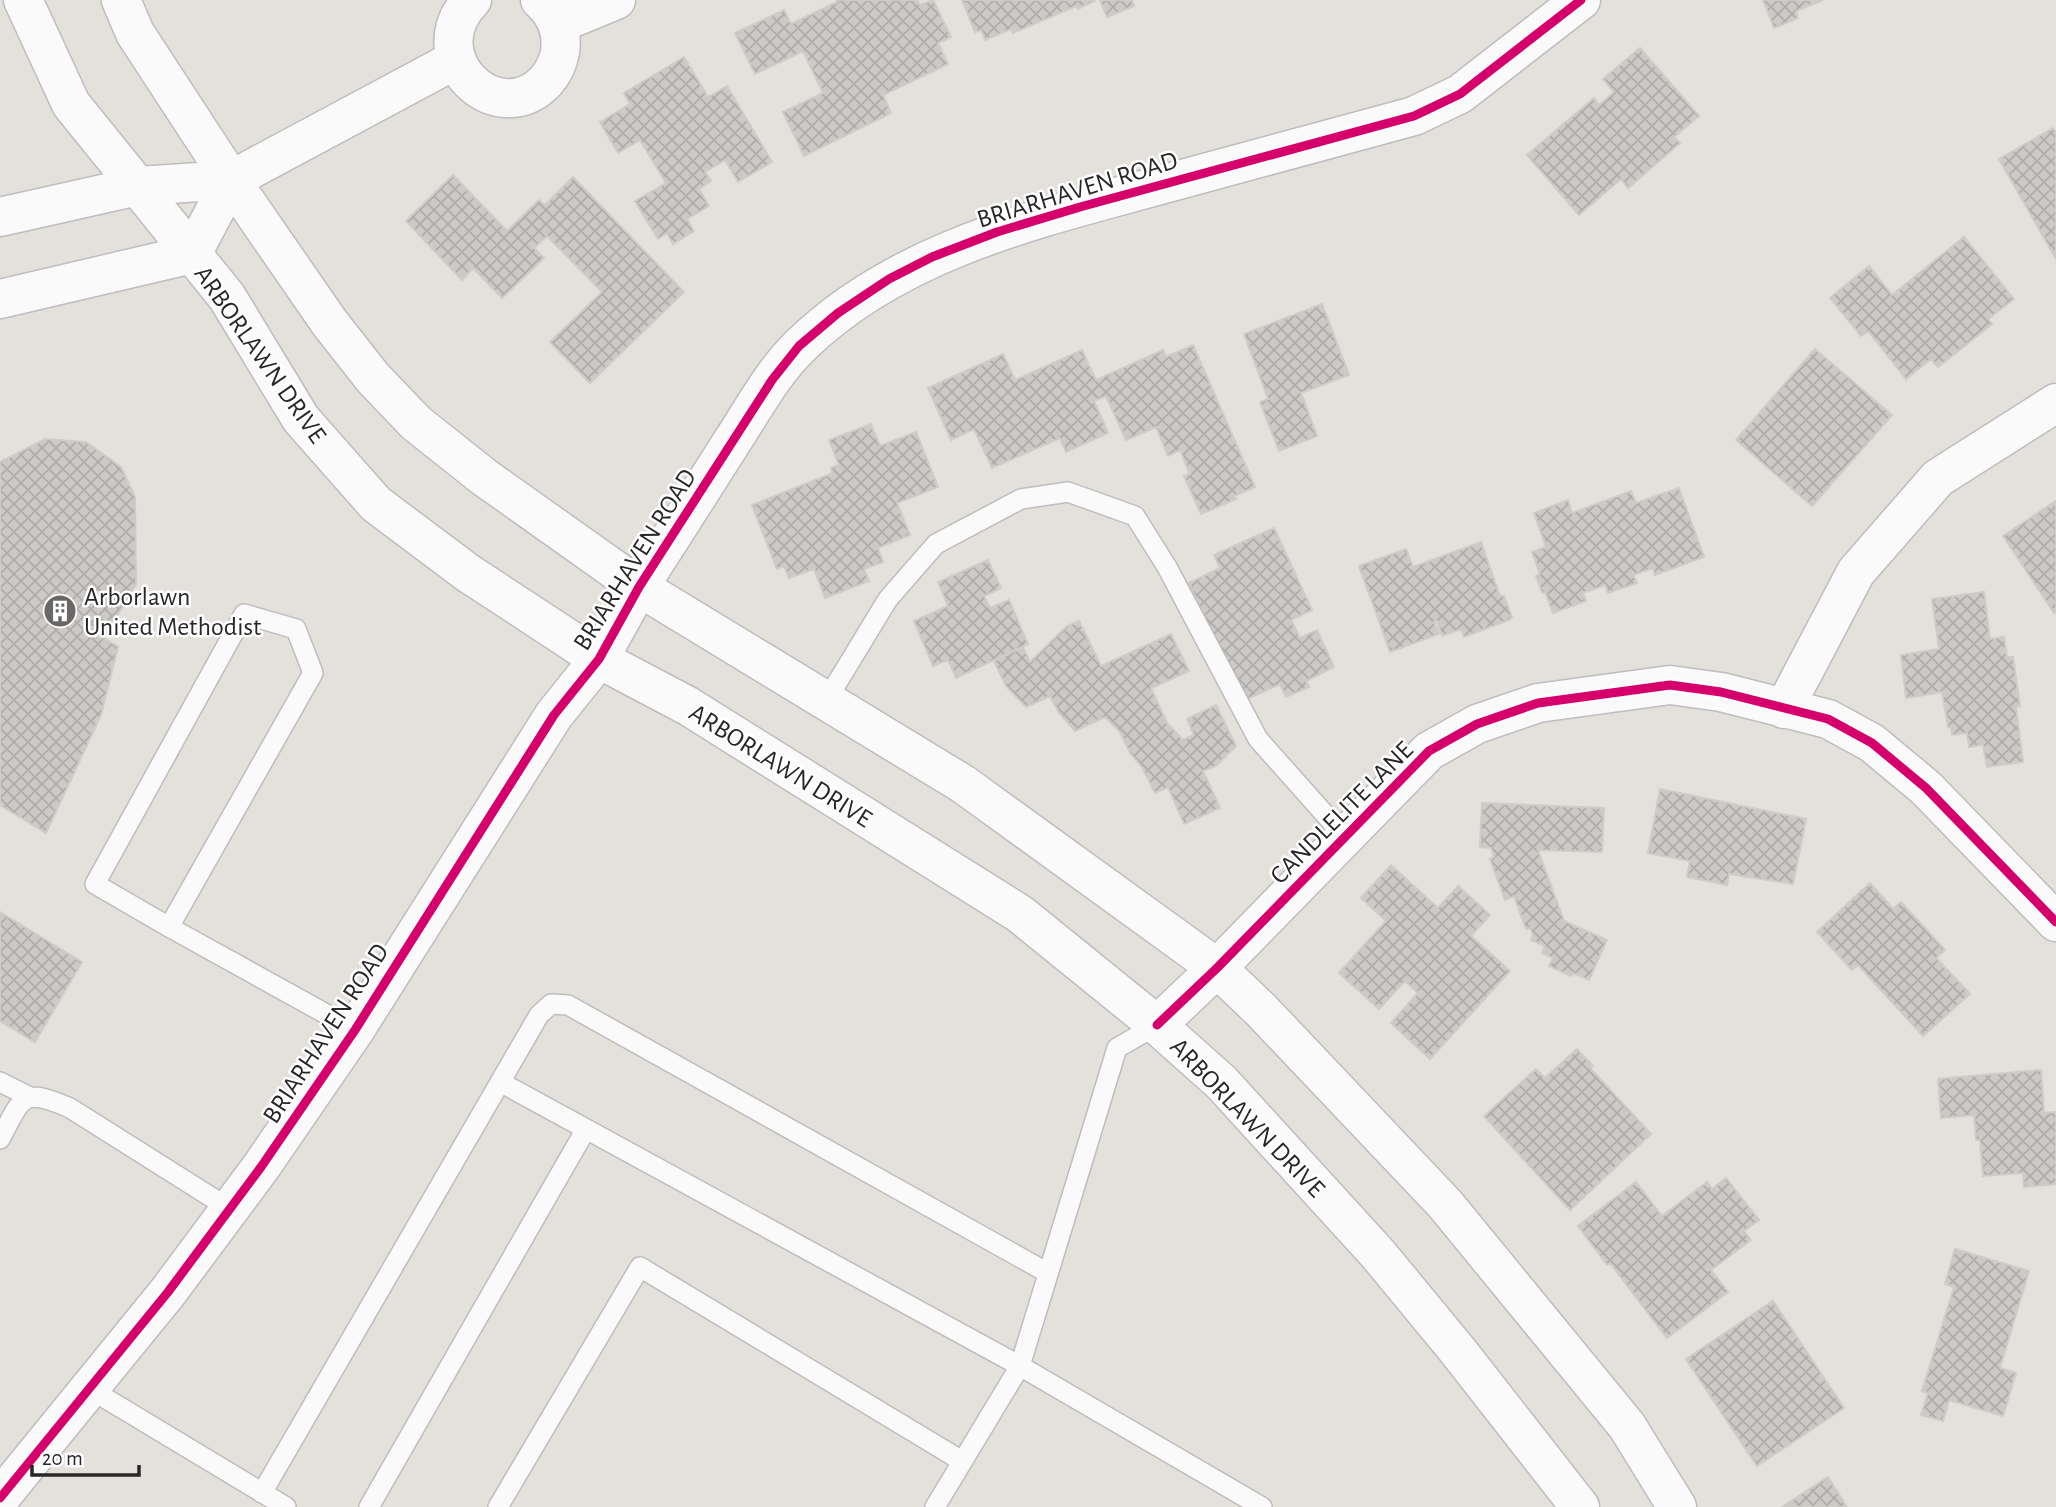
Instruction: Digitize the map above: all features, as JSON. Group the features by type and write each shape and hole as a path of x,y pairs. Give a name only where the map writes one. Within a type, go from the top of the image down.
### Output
{"street":[{"name":"ARBORLAWN DRIVE","path":"23,0 71,104 227,297 300,419 376,504 468,573 600,659 688,706 1020,914 1157,1025 1221,1082 1378,1254 1580,1507"},
{"path":"121,0 135,33 231,180 329,322 373,378 416,423 484,477 639,587 963,784 1216,968 1261,1010 1445,1204 1627,1426 1677,1507"},
{"path":"472,0 460,14 454,28 455,60 463,75 476,88 491,95 508,98 525,95 540,86 552,74 562,41 549,12 615,0"},
{"name":"BRIARHAVEN ROAD","path":"0,1498 168,1293 355,1030 554,715 600,659 639,587 772,380 799,346 838,313 889,279 932,257 1080,207 1414,117 1460,94 1581,0"},
{"path":"0,217 138,186 231,180 455,60"},
{"path":"0,299 191,254 231,180"},
{"path":"1784,709 1856,572 1938,478 2056,403"},
{"name":"CANDLELITE LANE","path":"1157,1025 1429,751 1477,724 1538,703 1670,685 1721,692 1828,719 1872,743 1926,788 2056,922"}],"lane":[{"path":"826,701 888,599 936,544 1021,499 1069,492 1135,516 1167,568 1258,739 1345,837"},
{"path":"169,927 313,673 296,629 244,614 95,884 169,927 355,1030"},
{"path":"262,1493 539,1015 551,1004 568,1005 1048,1273"},
{"path":"934,1507 1020,1366 1117,1048 1157,1025"},
{"path":"0,1082 30,1097"},
{"path":"500,1082 1020,1366 1262,1507"},
{"path":"0,1139 17,1107 30,1097 42,1095 70,1108 230,1209"},
{"path":"369,1507 586,1129"},
{"path":"498,1507 640,1267 962,1461"},
{"path":"90,1389 286,1507"}],"building":[{"path":"837,0 917,0 920,5 933,0 951,37 938,43 948,64 883,95 891,113 804,156 783,112 823,93 803,51 755,74 735,33 784,10 791,24"},
{"path":"962,0 1096,0 1013,33 1011,29 985,40 981,30 975,32"},
{"path":"1100,0 1132,0 1134,6 1107,17"},
{"path":"1763,0 1823,0 1796,11 1798,18 1774,28"},
{"path":"1640,48 1699,116 1674,137 1680,143 1628,188 1621,179 1579,215 1527,155 1594,98 1599,105 1614,92 1603,79"},
{"path":"684,57 708,97 727,86 772,162 738,182 725,160 705,172 711,181 699,189 709,206 687,219 694,231 673,244 667,233 658,239 635,201 666,183 640,140 618,153 600,122 630,104 624,93"},
{"path":"2053,128 2056,133 2056,259 1999,159"},
{"path":"453,175 507,231 539,200 545,205 573,177 684,292 590,383 550,342 602,292 547,236 534,248 544,258 502,298 473,268 462,280 406,221"},
{"path":"1964,237 2014,299 1988,319 1992,324 1938,367 1931,359 1906,379 1868,331 1861,336 1830,298 1869,266 1892,295"},
{"path":"1322,304 1349,375 1301,393 1317,436 1279,451 1260,402 1268,399 1244,334"},
{"path":"1193,345 1255,487 1234,496 1236,499 1201,514 1184,476 1190,474 1180,450 1168,456 1156,427 1126,440 1106,396 1094,401 1108,433 1066,452 1060,438 992,468 974,429 951,440 928,388 1003,354 1015,380 1082,350 1096,380 1163,350 1166,357"},
{"path":"1815,349 1892,415 1812,506 1736,440"},
{"path":"871,424 880,446 916,432 938,487 897,503 910,535 878,548 883,562 864,569 869,581 825,598 814,569 789,578 784,566 777,569 752,505 833,473 831,468 839,465 829,440"},
{"name":"Arborlawn United Methodist","path":"45,439 86,442 121,467 135,497 136,584 104,638 118,647 101,715 46,833 0,805 0,462"},
{"path":"1679,488 1704,557 1655,575 1653,568 1633,575 1637,583 1608,593 1605,585 1583,593 1586,601 1553,613 1536,576 1540,574 1532,552 1546,547 1534,513 1568,500 1572,513 1631,491 1636,503"},
{"path":"2056,501 2056,611 2054,613 2003,536"},
{"path":"1274,528 1312,610 1291,620 1300,638 1317,630 1334,667 1306,681 1309,687 1286,697 1280,684 1243,701 1189,583 1220,568 1214,555"},
{"path":"1481,542 1500,596 1504,596 1512,617 1464,637 1461,629 1442,636 1437,621 1434,622 1439,634 1390,652 1359,566 1406,549 1413,567"},
{"path":"988,560 1001,588 984,596 990,608 1009,600 1028,644 956,678 948,660 933,666 914,621 948,606 938,582"},
{"path":"1984,592 1990,639 2004,637 2007,657 2013,657 2020,706 2016,707 2023,762 1987,767 1983,745 1969,747 1967,733 1952,735 1942,692 1906,698 1901,655 1939,649 1932,599"},
{"path":"1079,621 1101,666 1171,634 1189,671 1151,688 1167,723 1183,740 1194,735 1187,719 1216,705 1236,746 1216,766 1203,771 1220,808 1184,824 1168,787 1155,793 1120,732 1105,717 1075,731 1059,713 1050,696 1026,707 1006,686 994,661 1023,647 1030,662 1067,626"},
{"path":"1660,789 1806,819 1793,884 1729,874 1727,885 1687,877 1690,861 1648,853"},
{"path":"1482,803 1604,808 1602,852 1538,850 1564,921 1607,940 1589,980 1573,973 1571,976 1549,966 1553,958 1542,953 1545,946 1531,940 1533,935 1530,928 1526,929 1514,896 1505,900 1490,859 1494,857 1491,848 1480,847"},
{"path":"1391,865 1438,908 1458,886 1490,915 1471,936 1510,971 1430,1059 1391,1023 1418,993 1405,981 1379,1009 1339,973 1386,921 1361,898"},
{"path":"1870,883 1893,909 1901,902 1945,950 1936,958 1970,994 1923,1036 1858,965 1852,970 1817,932"},
{"path":"0,912 82,962 35,1042 0,1021"},
{"path":"1577,1049 1593,1066 1590,1068 1651,1134 1570,1210 1484,1116 1536,1069 1545,1078"},
{"path":"2041,1070 2044,1113 2056,1112 2056,1184 2024,1187 2023,1173 1983,1176 1980,1140 1976,1140 1974,1115 1941,1118 1938,1079"},
{"path":"1726,1178 1759,1220 1744,1231 1751,1240 1711,1270 1728,1292 1667,1338 1578,1226 1636,1182 1662,1216 1707,1182 1712,1189"},
{"path":"1955,1249 2029,1271 2000,1368 2016,1373 2003,1416 1949,1400 1943,1421 1921,1415 1928,1393 1922,1391 1954,1287 1945,1284"},
{"path":"1773,1301 1844,1408 1757,1466 1686,1359"},
{"path":"1828,1477 1847,1507 1782,1507"}],"cycle path":[{"path":"0,1498 168,1292 261,1167 355,1030 554,715 599,659 639,587 772,380 799,346 838,313 889,279 932,257 997,232 1414,116 1460,94 1581,0"},
{"path":"1157,1025 1217,968 1429,751 1477,724 1538,703 1670,685 1721,692 1828,719 1872,743 1926,788 2056,922"}],"place":[{"name":"Arborlawn United Methodist","path":"60,611"}]}
